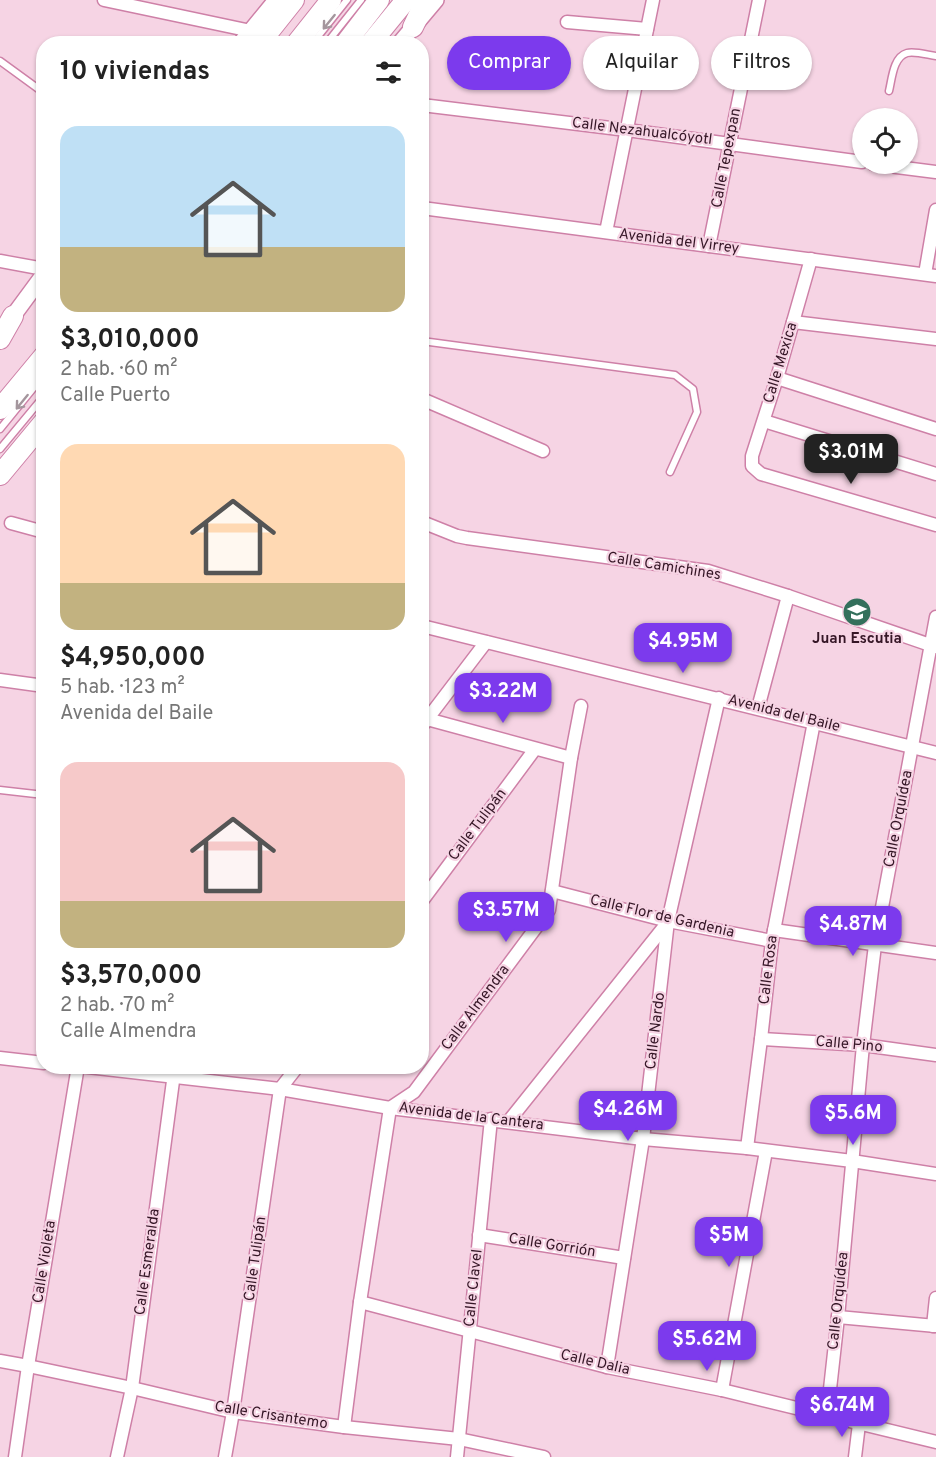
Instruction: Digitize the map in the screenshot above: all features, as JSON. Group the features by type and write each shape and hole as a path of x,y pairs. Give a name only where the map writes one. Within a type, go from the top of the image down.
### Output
{"highway":[{"path":"256,36 294,0"},
{"path":"302,36 331,0"},
{"path":"351,36 379,0"},
{"path":"377,36 406,0"},
{"path":"413,27 426,0"},
{"path":"0,339 13,316"},
{"path":"0,409 36,366"},
{"path":"0,475 36,432"}],"street":[{"path":"104,0 137,3 252,36"},
{"path":"256,36 276,0"},
{"path":"406,36 436,0"},
{"path":"606,232 653,0"},
{"name":"Calle Tepexpan","path":"709,246 759,0"},
{"path":"567,22 647,29"},
{"name":"Calle Nezahualcóyotl","path":"429,106 852,161"},
{"path":"918,170 936,172"},
{"name":"Avenida del Virrey","path":"429,209 930,275"},
{"path":"930,275 936,210"},
{"name":"Calle Mexica","path":"811,259 752,456 752,466 760,474 936,525"},
{"path":"0,261 36,268"},
{"path":"13,316 36,285"},
{"path":"794,322 936,339"},
{"path":"777,378 936,429"},
{"path":"429,402 543,451"},
{"path":"764,421 936,474"},
{"path":"11,524 36,530"},
{"name":"Calle Camichines","path":"429,525 467,538 708,571 933,646"},
{"path":"758,708 788,596"},
{"name":"Calle Orquídea","path":"827,1416 875,945 933,646 936,617"},
{"name":"Avenida del Baile","path":"429,628 936,753"},
{"path":"429,716 486,642"},
{"path":"0,680 36,685"},
{"name":"Calle Nardo","path":"607,1367 644,1139 668,921 719,698"},
{"name":"Calle Almendra","path":"429,1071 549,910 571,758 581,706"},
{"name":"Calle Rosa","path":"747,1148 773,936 814,722"},
{"path":"429,723 571,758"},
{"name":"Calle Tulipán","path":"429,892 535,749"},
{"name":"Calle Flor de Gardenia","path":"552,891 668,921 773,936 936,953"},
{"path":"508,1122 668,921"},
{"name":"Calle Pino","path":"761,1039 863,1045 936,1055"},
{"path":"0,1058 36,1062"},
{"name":"Calle Violeta","path":"15,1457 77,1074"},
{"name":"Calle Esmeralda","path":"117,1457 132,1388 174,1074"},
{"name":"Avenida de la Cantera","path":"186,1074 390,1108 644,1139 747,1148 936,1174"},
{"name":"Calle Tulipán","path":"225,1457 280,1089 292,1074"},
{"name":"Calle Almendra","path":"390,1108 410,1095 427,1074"},
{"path":"344,1427 360,1302 390,1108"},
{"name":"Calle Clavel","path":"457,1457 491,1119"},
{"path":"722,1390 766,1151"},
{"name":"Calle Gorrión","path":"479,1235 624,1258"},
{"path":"838,1317 934,1326 936,1298"},
{"name":"Calle Dalia","path":"360,1302 607,1367 722,1390 936,1442"},
{"name":"Calle Crisantemo","path":"0,1361 132,1388 233,1412 344,1427 459,1438 544,1457"},
{"path":"855,1457 859,1424"}],"lane":[{"path":"318,36 347,0"},
{"path":"332,36 361,0"},
{"path":"889,91 895,64 900,56 908,52 936,56"},
{"path":"0,61 36,87"},
{"path":"429,342 675,375 693,389 697,412 670,472"},
{"path":"0,429 36,385"},
{"path":"0,449 36,406"},
{"path":"0,790 36,794"}],"place":[{"name":"Juan Escutia","path":"857,612"}]}
